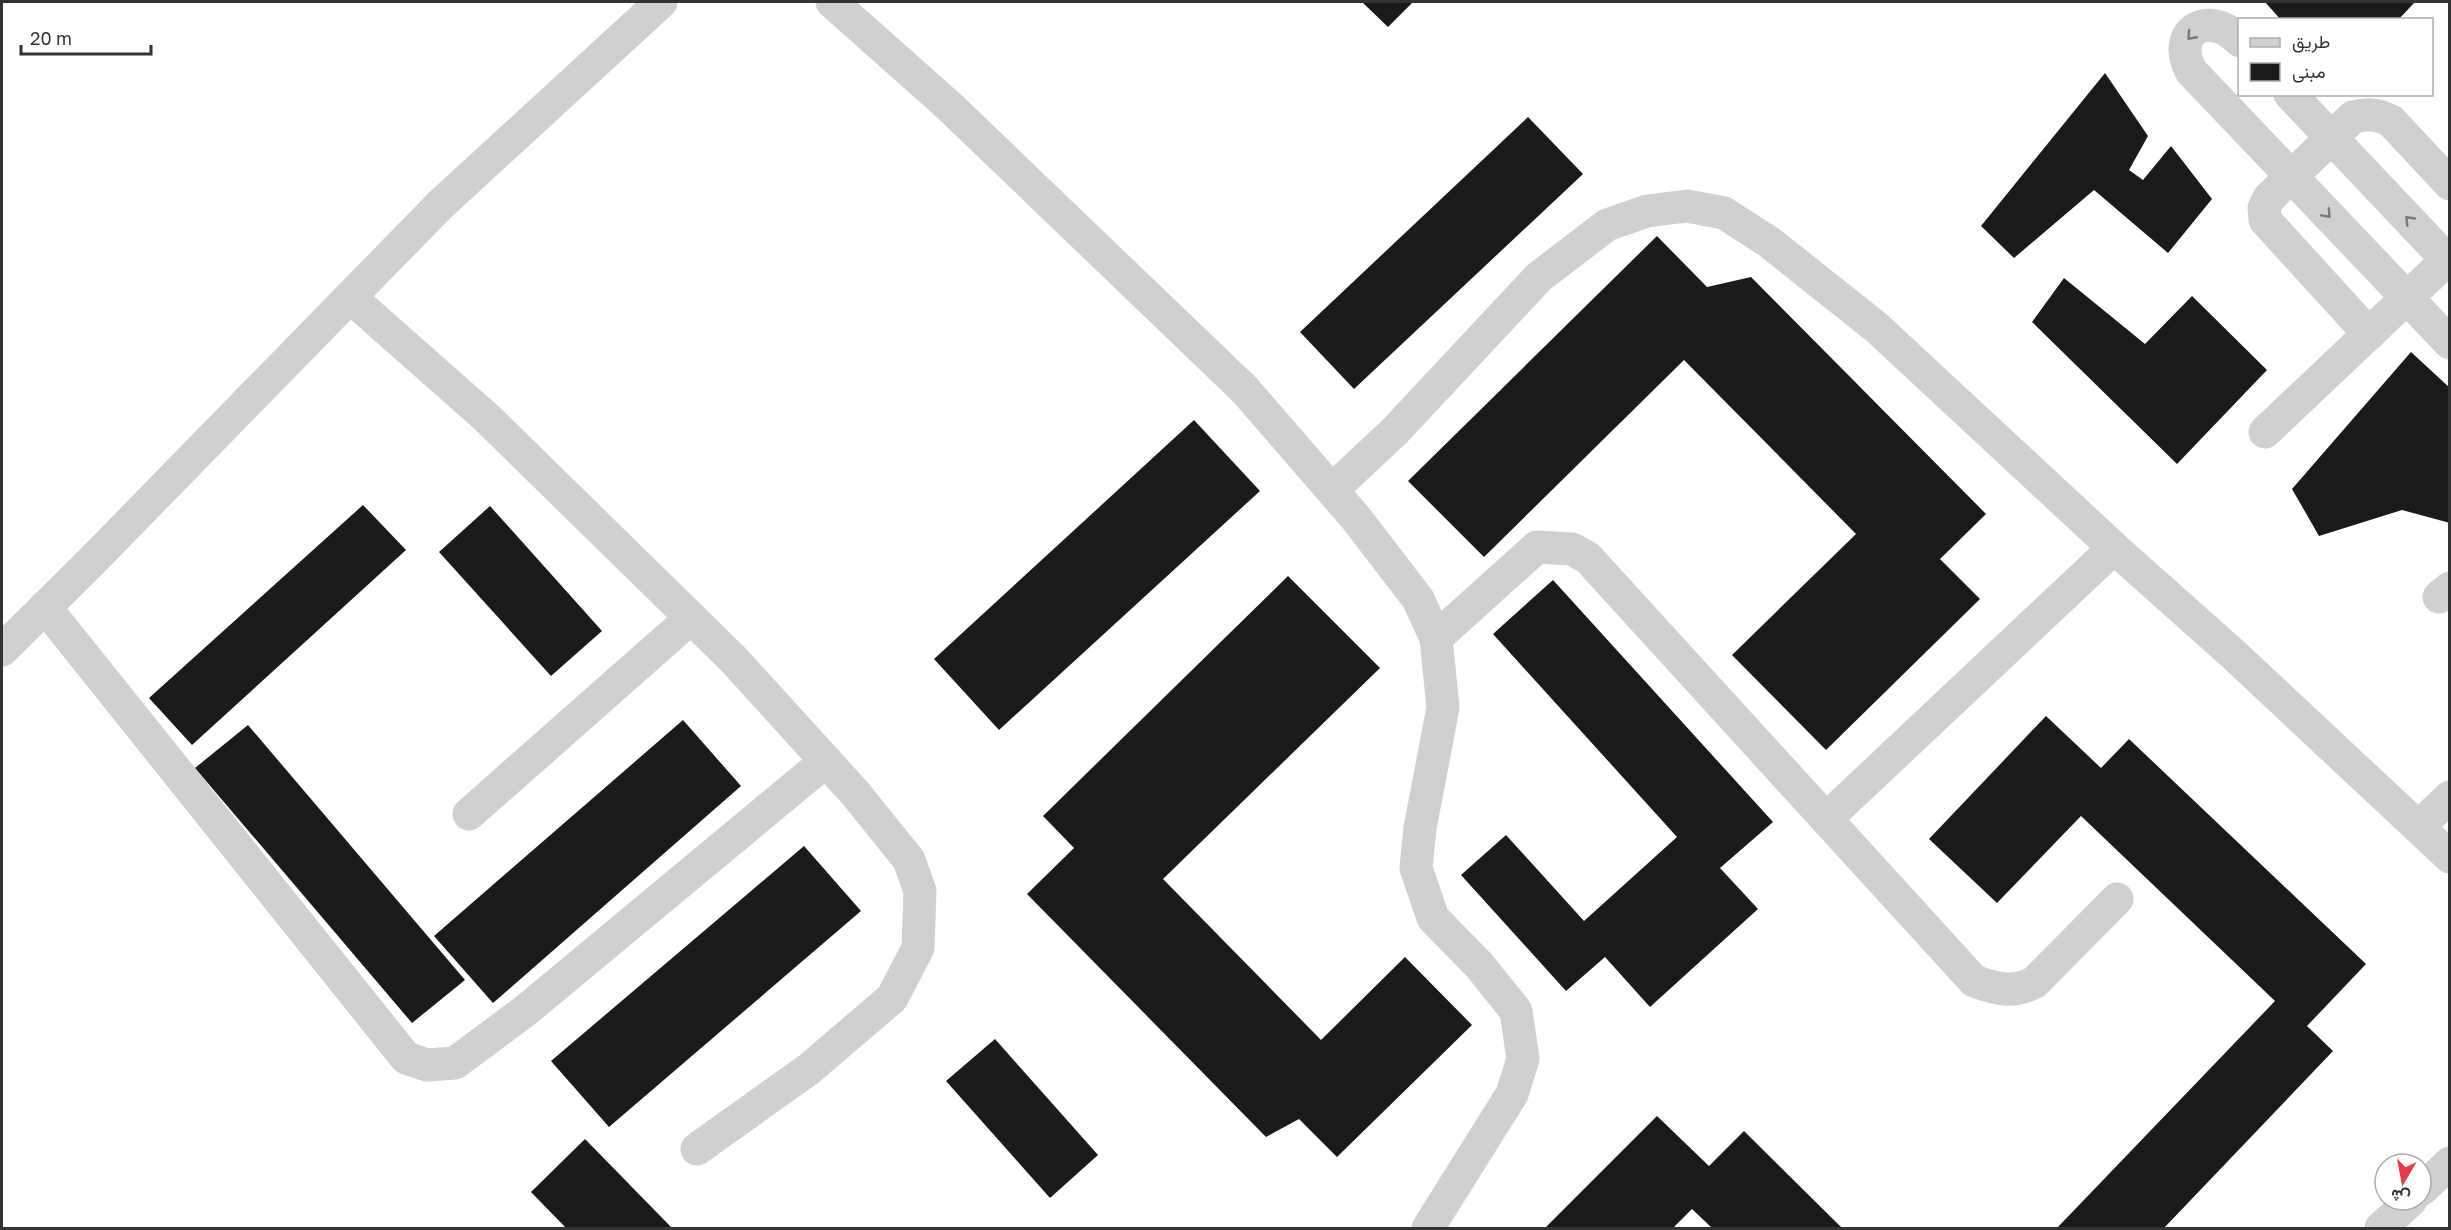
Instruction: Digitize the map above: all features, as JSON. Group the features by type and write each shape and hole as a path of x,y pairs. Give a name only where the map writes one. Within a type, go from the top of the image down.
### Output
{"street":[{"path":"2,650 440,205 661,2"},
{"path":"832,2 949,106 1245,390 1332,490 1418,599 1436,638 1443,708 1419,828 1416,868 1433,918 1479,965 1516,1011 1523,1059 1512,1094 1439,1224"},
{"path":"2238,39 2219,25 2205,24 2192,32 2185,44 2184,58 2191,70 2450,343"},
{"path":"2265,432 2449,260 2292,96"},
{"path":"2368,334 2265,220 2264,208 2269,198 2354,117 2367,113 2379,115 2391,121 2450,184"},
{"path":"1332,490 1395,431 1539,277 1607,225 1647,211 1688,206 1724,213 1769,242 1868,321 2114,548 2233,654 2450,857"},
{"path":"350,297 487,418 733,659 826,761 909,860 920,891 918,948 892,999 809,1069 697,1149"},
{"path":"1436,638 1537,547 1572,549 1588,558 1974,981 1996,989 2020,990 2035,982 2118,899"},
{"path":"1826,819 2114,548"},
{"path":"45,607 405,1058 427,1065 455,1063 525,1011 826,761"},
{"path":"469,814 691,618"},
{"path":"2418,827 2450,797"},
{"path":"2433,1179 2450,1163"},
{"path":"2381,1228 2398,1212"}],"building":[{"path":"1362,2 1413,2 1388,27"},
{"path":"2265,2 2415,2 2400,18 2279,18"},
{"path":"2105,73 2148,136 2129,170 2143,180 2171,146 2212,199 2168,253 2094,190 2014,258 1981,226"},
{"path":"1528,117 1583,174 1354,389 1300,332"},
{"path":"1657,236 1707,287 1751,277 1986,514 1940,559 1980,599 1826,750 1732,655 1856,534 1684,360 1484,557 1408,481"},
{"path":"2064,278 2145,344 2192,296 2267,370 2177,464 2032,322"},
{"path":"2411,352 2450,388 2450,523 2402,510 2319,536 2292,489"},
{"path":"1194,420 1260,491 999,730 934,659"},
{"path":"363,505 406,550 192,745 149,698"},
{"path":"490,506 602,631 551,676 439,552"},
{"path":"1288,576 1380,668 1163,879 1321,1040 1405,957 1472,1025 1337,1157 1299,1119 1266,1137 1027,894 1074,848 1043,816"},
{"path":"1553,580 1773,822 1720,868 1758,909 1650,1007 1605,957 1566,991 1461,875 1506,835 1584,921 1677,837 1493,634"},
{"path":"2046,716 2101,768 2129,739 2366,964 2307,1026 2333,1051 2164,1228 2057,1228 2275,1001 2081,816 1997,903 1929,839"},
{"path":"683,720 741,786 493,1003 434,936"},
{"path":"248,725 465,980 412,1023 195,768"},
{"path":"804,846 861,911 609,1127 551,1061"},
{"path":"995,1039 1098,1155 1050,1198 946,1081"},
{"path":"1657,1116 1709,1166 1744,1131 1842,1228 1712,1228 1692,1209 1673,1228 1545,1228"},
{"path":"585,1139 672,1228 566,1228 531,1192"}]}
